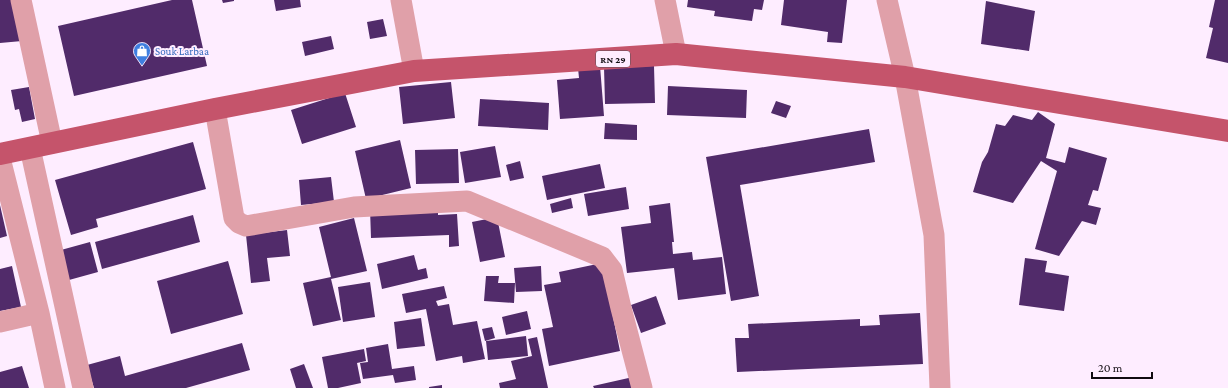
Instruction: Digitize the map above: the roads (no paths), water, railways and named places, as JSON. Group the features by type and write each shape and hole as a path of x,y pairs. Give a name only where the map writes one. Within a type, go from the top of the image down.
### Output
{"main road":[{"name":"RN 29","path":"0,154 215,109 414,71 676,54 905,77 1228,131"}],"street":[{"path":"22,0 52,143"},
{"path":"401,0 414,71"},
{"path":"665,0 676,54"},
{"path":"887,0 905,77 934,235 940,388"},
{"path":"215,109 234,218 239,223 246,226 354,207 467,201 602,257 612,270 642,388"},
{"path":"30,148 83,388"},
{"path":"0,158 39,313 55,388"},
{"path":"0,322 39,313"}],"place":[{"name":"Souk Larbaa","path":"142,66"}]}
